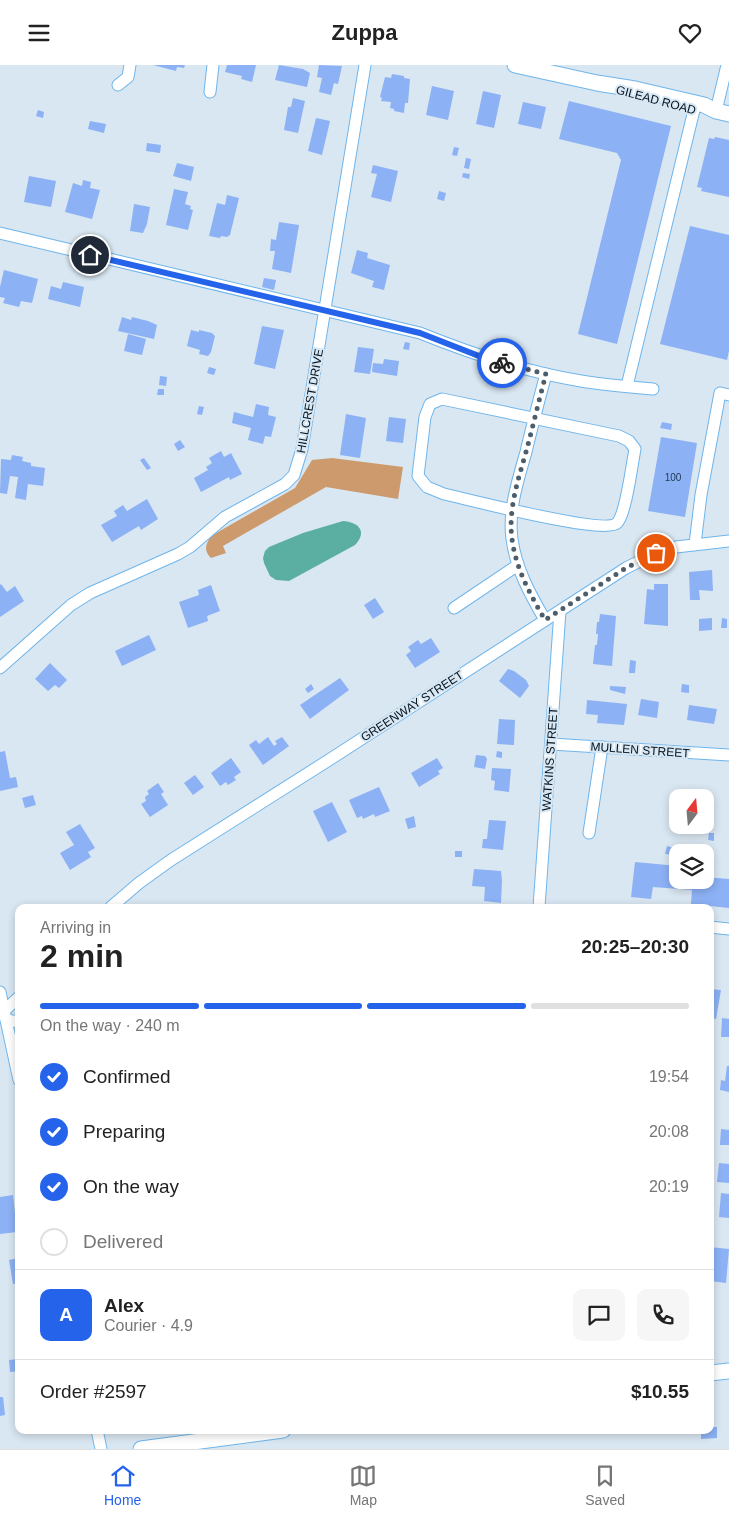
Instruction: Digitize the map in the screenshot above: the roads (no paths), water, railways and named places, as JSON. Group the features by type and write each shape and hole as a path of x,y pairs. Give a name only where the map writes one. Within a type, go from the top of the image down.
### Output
{"main road":[{"name":"GILEAD ROAD","path":"514,65 597,83 630,87 704,105 722,113"},
{"name":"GILEAD ROAD","path":"597,83 629,95 702,112 722,113"},
{"path":"714,1373 729,1371"},
{"path":"141,1449 253,1434"}],"street":[{"path":"118,85 128,77 130,65"},
{"path":"210,92 213,65"},
{"name":"HILLCREST DRIVE","path":"0,668 71,605 90,593 178,554 190,547 225,517 284,484 294,475 302,449 365,65"},
{"path":"722,113 727,65"},
{"path":"627,386 694,110"},
{"path":"0,233 420,333 479,356 546,374 581,381 653,389"},
{"path":"545,620 525,585 518,565 512,538 512,509 546,374"},
{"path":"695,544 701,495 720,393 729,395"},
{"path":"442,399 619,436 629,441 635,449 623,512 616,524 608,527 580,524 512,509 444,494 427,487 418,476 425,417 430,404 442,399"},
{"name":"GREENWAY STREET","path":"115,904 171,860 626,568 644,558 676,547 729,541"},
{"path":"454,608 518,565"},
{"name":"WATKINS STREET","path":"539,904 560,611"},
{"name":"MULLEN STREET","path":"551,744 729,755"},
{"path":"589,833 602,747"},
{"path":"714,927 729,929"},
{"path":"0,992 3,1015 15,1064"},
{"path":"3,1015 15,1002"},
{"path":"3,1015 15,1020"},
{"path":"98,1434 101,1449"}]}
